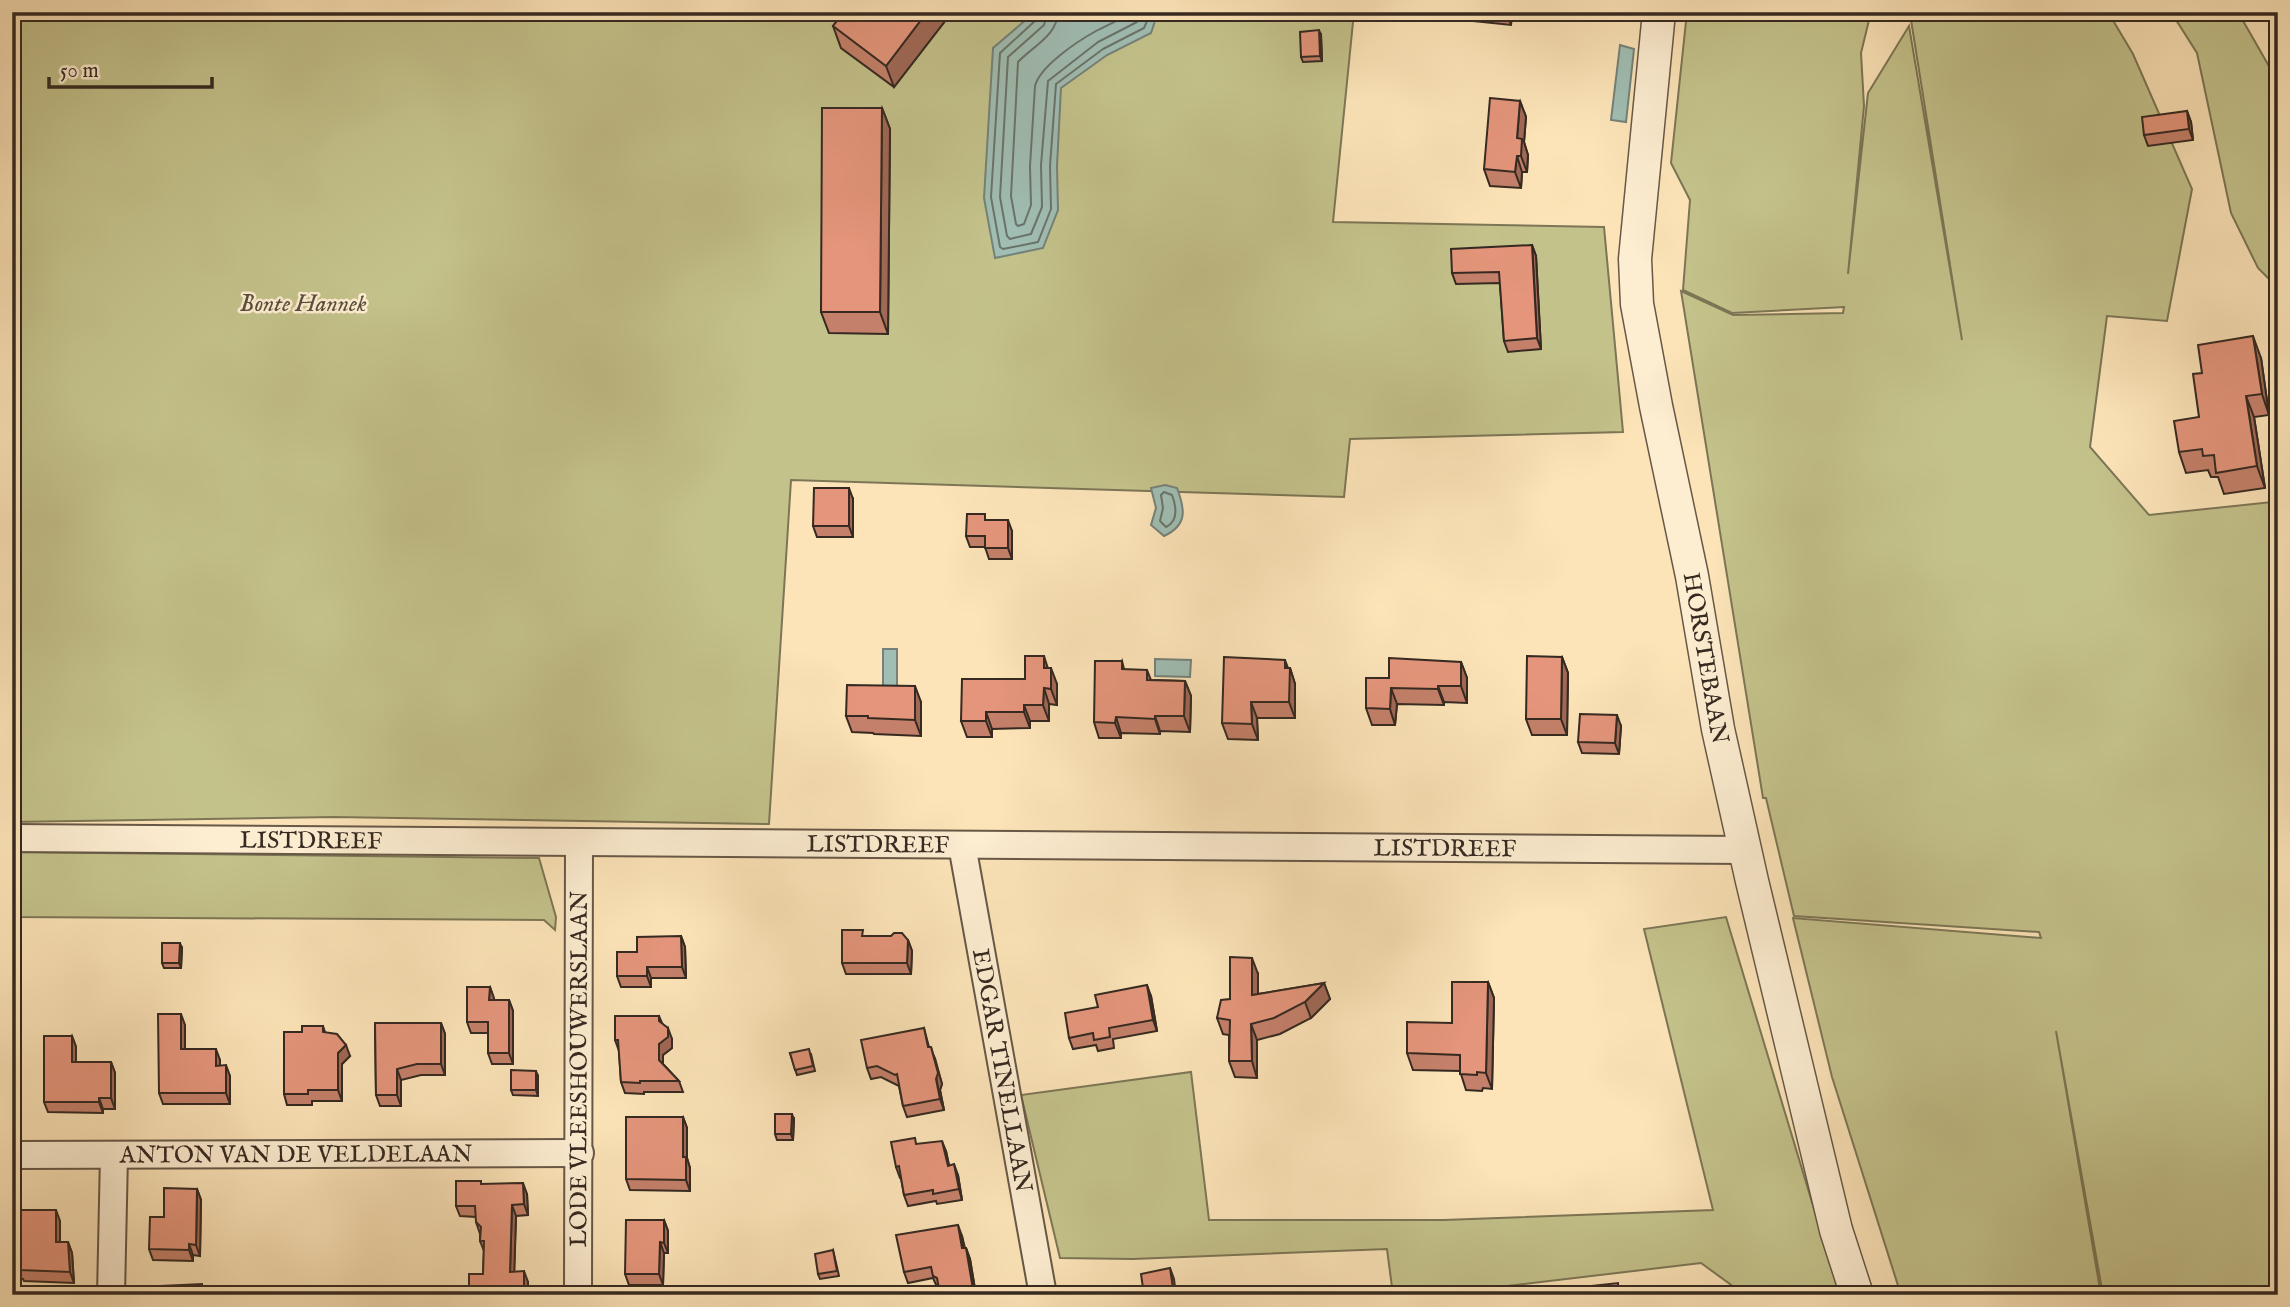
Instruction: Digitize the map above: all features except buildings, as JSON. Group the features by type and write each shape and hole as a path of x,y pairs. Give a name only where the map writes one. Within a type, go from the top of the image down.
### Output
{"street":[{"name":"HORSTEBAAN","path":"1659,12 1635,259 1637,304 1692,576 1718,729 1836,1230 1857,1295"},
{"name":"LISTDREEF","path":"12,838 1745,850"},
{"name":"LODE VLEESHOUWERSLAAN","path":"578,1295 579,843"},
{"name":"EDGAR TINELLAAN","path":"962,845 1043,1295"},
{"name":"ANTON VAN DE VELDELAAN","path":"12,1155 579,1153"},
{"path":"111,1295 114,1155"}],"green space":[{"name":"Bonte Hannek","path":"12,12 1354,12 1333,222 1604,227 1623,432 1350,439 1344,497 791,480 769,824 334,817 12,822"},
{"path":"1687,12 1871,12 1861,53 1864,106 1848,274 1868,93 1909,26 1962,340 1911,20 1928,12 2108,12 2133,54 2192,189 2167,321 2107,316 2090,447 2149,515 2272,502 2278,509 2278,1295 2103,1295 2056,1031 2101,1295 1901,1295 1832,1077 1793,918 2041,938 2039,932 1794,916 1766,798 1763,798 1681,291 1733,315 1843,313 1844,307 1732,313 1683,290 1690,200 1671,163"},
{"path":"2171,12 2238,12 2270,68 2278,89 2278,288 2258,268 2231,213 2197,53"},
{"path":"12,852 539,858 556,917 555,930 544,920 12,917"},
{"path":"1726,917 1840,1295 1745,1295 1701,1263 1449,1295 1393,1295 1387,1249 1133,1259 1060,1258 1021,1095 1191,1072 1209,1220 1444,1220 1713,1210 1644,929"}],"water":[{"path":"1035,12 1158,12 1151,33 1107,55 1061,88 1058,210 1043,248 995,258 984,198 993,48"},
{"path":"1620,45 1634,49 1626,122 1611,120"},
{"path":"1165,485 1177,488 1183,510 1181,522 1164,536 1151,525 1156,508 1151,488"},
{"path":"883,649 897,649 897,687 883,687"},
{"path":"1155,659 1191,660 1190,677 1155,676"}]}
